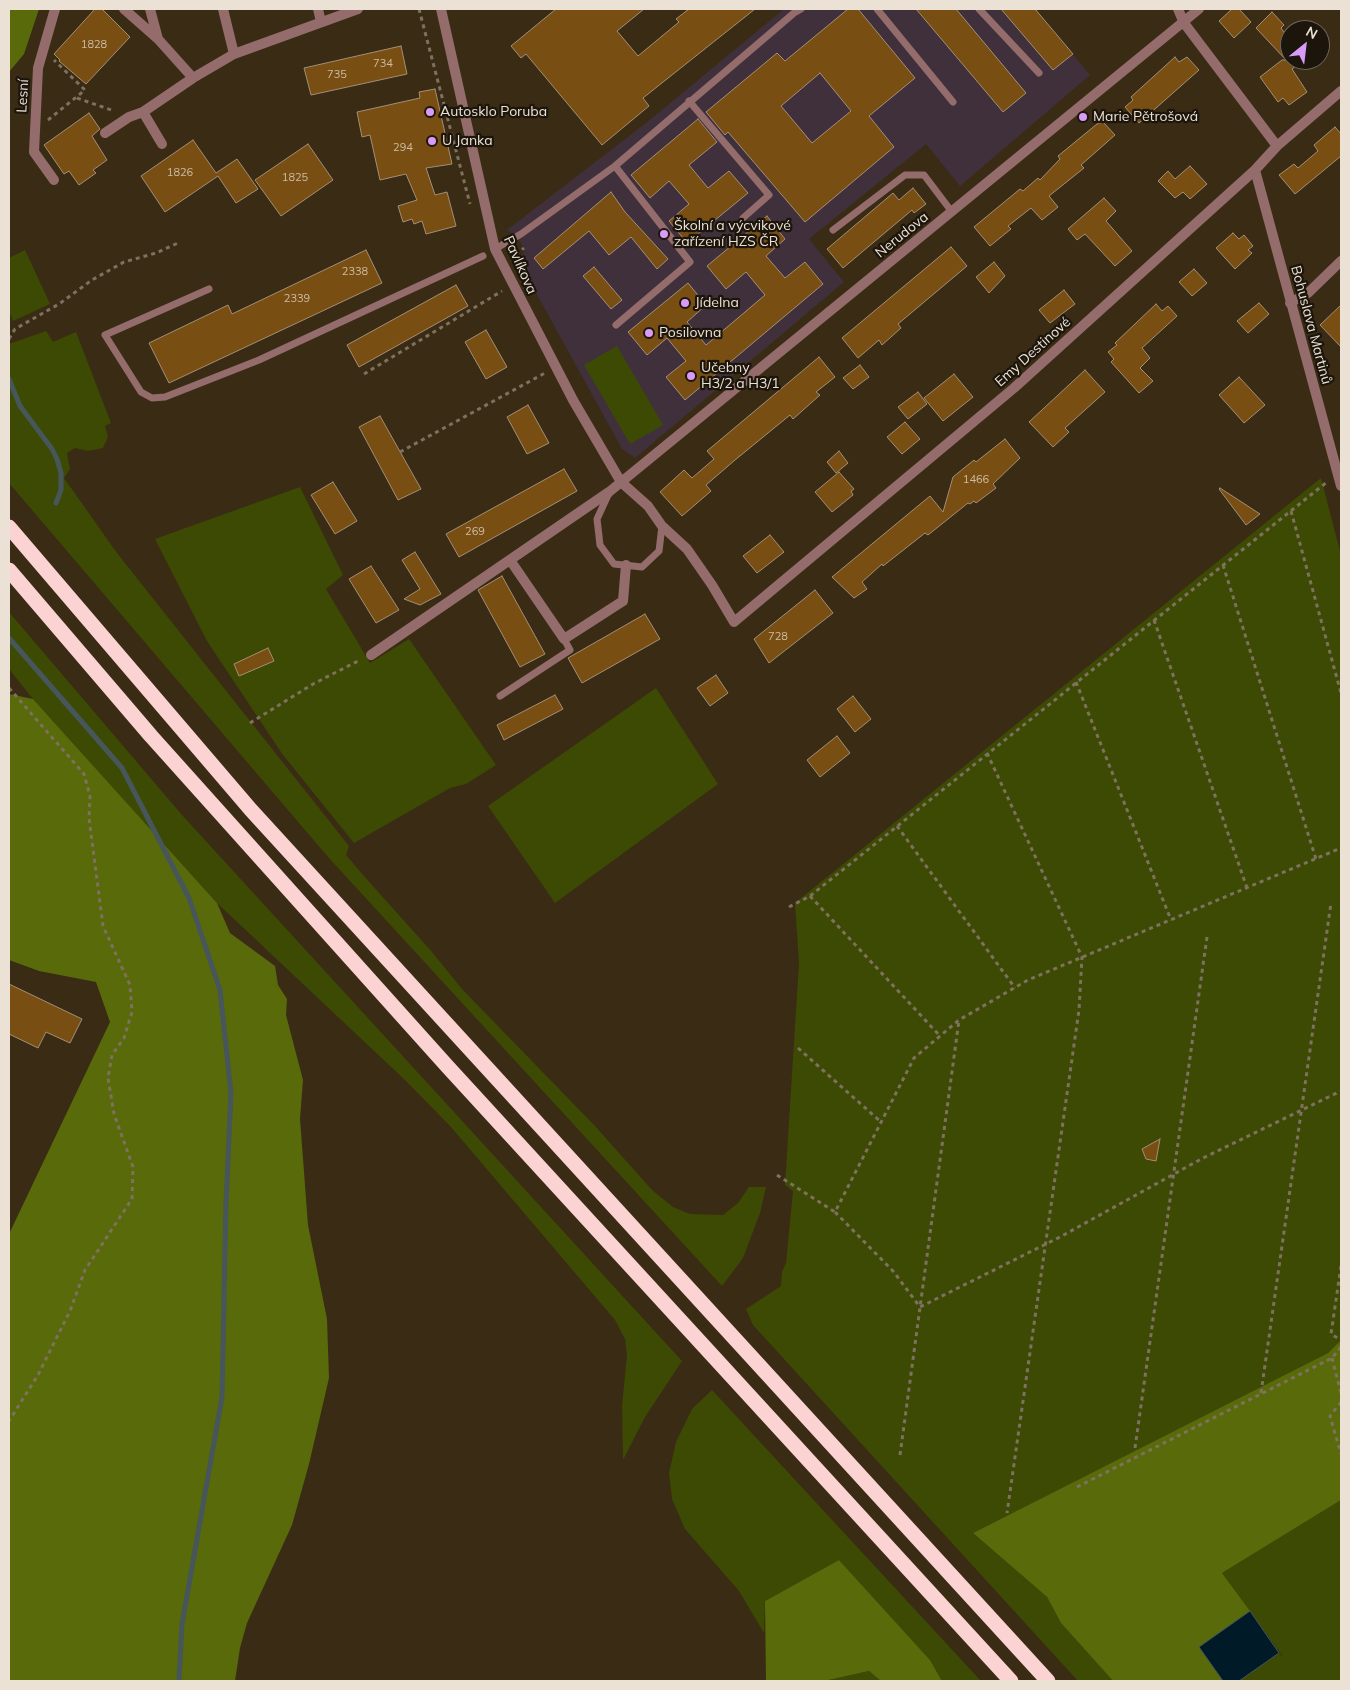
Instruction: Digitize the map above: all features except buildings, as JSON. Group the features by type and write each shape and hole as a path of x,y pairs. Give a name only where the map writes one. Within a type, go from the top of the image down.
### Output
{"highway":[{"path":"9,527 258,817 1048,1681"},
{"path":"9,570 164,751 427,1044 1011,1681"}],"street":[{"name":"Lesní","path":"54,180 34,152 38,68 55,9"},
{"path":"124,9 158,39 193,78"},
{"path":"150,9 158,39"},
{"path":"223,9 234,54"},
{"path":"318,9 321,22"},
{"path":"105,133 129,116 143,112 193,78 234,54 358,9"},
{"name":"Pavlíkova","path":"441,9 495,249 573,400 621,482 648,506 662,526 687,549 712,585 734,622"},
{"path":"1178,9 1184,23 1277,146"},
{"name":"Nerudova","path":"621,482 1199,9"},
{"name":"Emy Destinové","path":"734,622 1014,388 1255,170 1277,146 1341,91"},
{"path":"143,112 162,144"},
{"name":"Bohuslava Martinů","path":"1255,170 1341,486"},
{"path":"1290,303 1308,293 1341,260"},
{"path":"372,655 621,482"},
{"path":"510,560 564,640 624,601 626,565"}],"lane":[{"path":"495,249 614,166 690,100 801,9"},
{"path":"877,9 952,102"},
{"path":"978,9 1039,73"},
{"path":"690,100 769,195 742,218"},
{"path":"614,166 690,262 616,325"},
{"path":"833,230 905,175 924,175 952,212"},
{"path":"209,289 105,336 141,392 152,398 165,397 259,360 483,256"},
{"path":"609,492 597,519 600,545 614,564 642,567 659,551 662,526"},
{"path":"500,696 570,650 564,640"}],"path":[{"path":"35,129 85,90 42,50"},
{"path":"77,98 129,116"},
{"path":"509,241 516,255"},
{"path":"9,339 15,329 59,304 92,280 116,266 178,244"},
{"path":"513,260 524,248"},
{"path":"364,374 502,292"},
{"path":"400,452 545,373"},
{"path":"789,906 810,896 1323,485"},
{"path":"1291,511 1341,693"},
{"path":"1223,565 1316,859"},
{"path":"1154,620 1247,888"},
{"path":"250,723 313,684 372,655"},
{"path":"1076,682 1171,920"},
{"path":"9,688 84,774 90,796 90,818 103,926 130,985 132,1012 124,1038 112,1055 108,1078 114,1114 133,1167 132,1199 85,1270 70,1311 38,1375 9,1421"},
{"path":"987,754 1082,957 1079,1010 1007,1513"},
{"path":"897,826 1015,988"},
{"path":"835,1212 914,1058 960,1020 1015,988 1082,957 1341,848"},
{"path":"810,896 940,1036"},
{"path":"1261,1394 1331,903"},
{"path":"1135,1448 1208,937"},
{"path":"900,1455 960,1020"},
{"path":"798,1048 881,1122"},
{"path":"920,1306 1046,1244 1174,1174 1341,1090"},
{"path":"777,1175 835,1212 893,1271 920,1306"},
{"path":"1341,1266 1332,1334 1341,1340"},
{"path":"1077,1488 1332,1358 1341,1348"},
{"path":"1332,1358 1341,1393"},
{"path":"1341,1402 1330,1416 1341,1454"}],"shaded area":[{"name":"Školní a výcvikové zařízení HZS ČR","path":"784,9 1035,9 1090,75 960,186 926,144 809,239 844,282 635,458 622,449 518,260 525,250 517,237 507,230 646,123"}],"green space":[{"path":"9,9 39,9 24,54 9,72"},
{"path":"25,250 50,304 13,321 9,311 9,258"},
{"path":"46,331 53,342 76,332 111,423 105,426 108,437 103,448 88,451 75,448 67,453 70,469 64,478 117,553 349,846 346,855 432,952 462,989 595,1126 652,1190 673,1207 690,1214 723,1215 738,1203 749,1187 766,1187 760,1213 743,1258 722,1286 328,857 9,483 9,344"},
{"path":"617,346 663,425 630,444 584,365"},
{"path":"1321,478 1341,555 1341,1340 1328,1353 973,1533 1047,1597 1061,1623 1113,1681 1078,1681 753,1325 746,1309 781,1286 782,1272 786,1263 793,1191 785,1185 799,963 795,903"},
{"path":"300,487 343,575 326,589 370,663 409,639 496,765 466,784 450,788 354,843 283,755 207,641 155,539"},
{"path":"9,612 182,815 682,1361 645,1417 623,1460 622,1406 627,1355 625,1339 615,1320 451,1127 406,1081 217,903 33,699 9,669"},
{"path":"656,688 718,784 555,903 488,806"},
{"path":"9,694 33,699 217,903 230,933 275,966 278,985 287,999 286,1015 303,1080 300,1119 308,1225 327,1319 329,1378 309,1464 292,1525 247,1623 240,1648 235,1681 9,1681 9,1234 110,1022 96,982 39,971 9,960"},
{"path":"1341,1340 1341,1500 1222,1573 1250,1611 1199,1647 1223,1681 1113,1681 1061,1623 1047,1597 973,1533 1328,1353"},
{"path":"712,1390 981,1681 942,1681 930,1660 839,1560 765,1601 764,1633 739,1591 685,1529 672,1499 669,1473 676,1442 692,1409"},
{"path":"1341,1500 1341,1681 1239,1681 1279,1653 1284,1658 1222,1573"},
{"path":"839,1560 930,1660 942,1681 881,1681 869,1671 824,1681 766,1681 765,1601"},
{"path":"869,1671 881,1681 824,1681"}],"water":[{"path":"1250,1611 1279,1653 1239,1681 1223,1681 1199,1647"}],"waterway":[{"path":"9,379 20,406 52,449 57,459 61,473 61,490 56,503"},
{"path":"9,638 122,768 189,898 220,990 231,1093 226,1203 222,1397 182,1624 179,1681"}],"place":[{"name":"Autosklo Poruba","path":"430,112"},
{"name":"Marie Pětrošová","path":"1083,117"},
{"name":"U Janka","path":"432,141"},
{"name":"Školní a výcvikové zařízení HZS ČR","path":"664,234"},
{"name":"Jídelna","path":"685,303"},
{"name":"Posilovna","path":"649,333"},
{"name":"Učebny H3/2 a H3/1","path":"691,376"}]}
